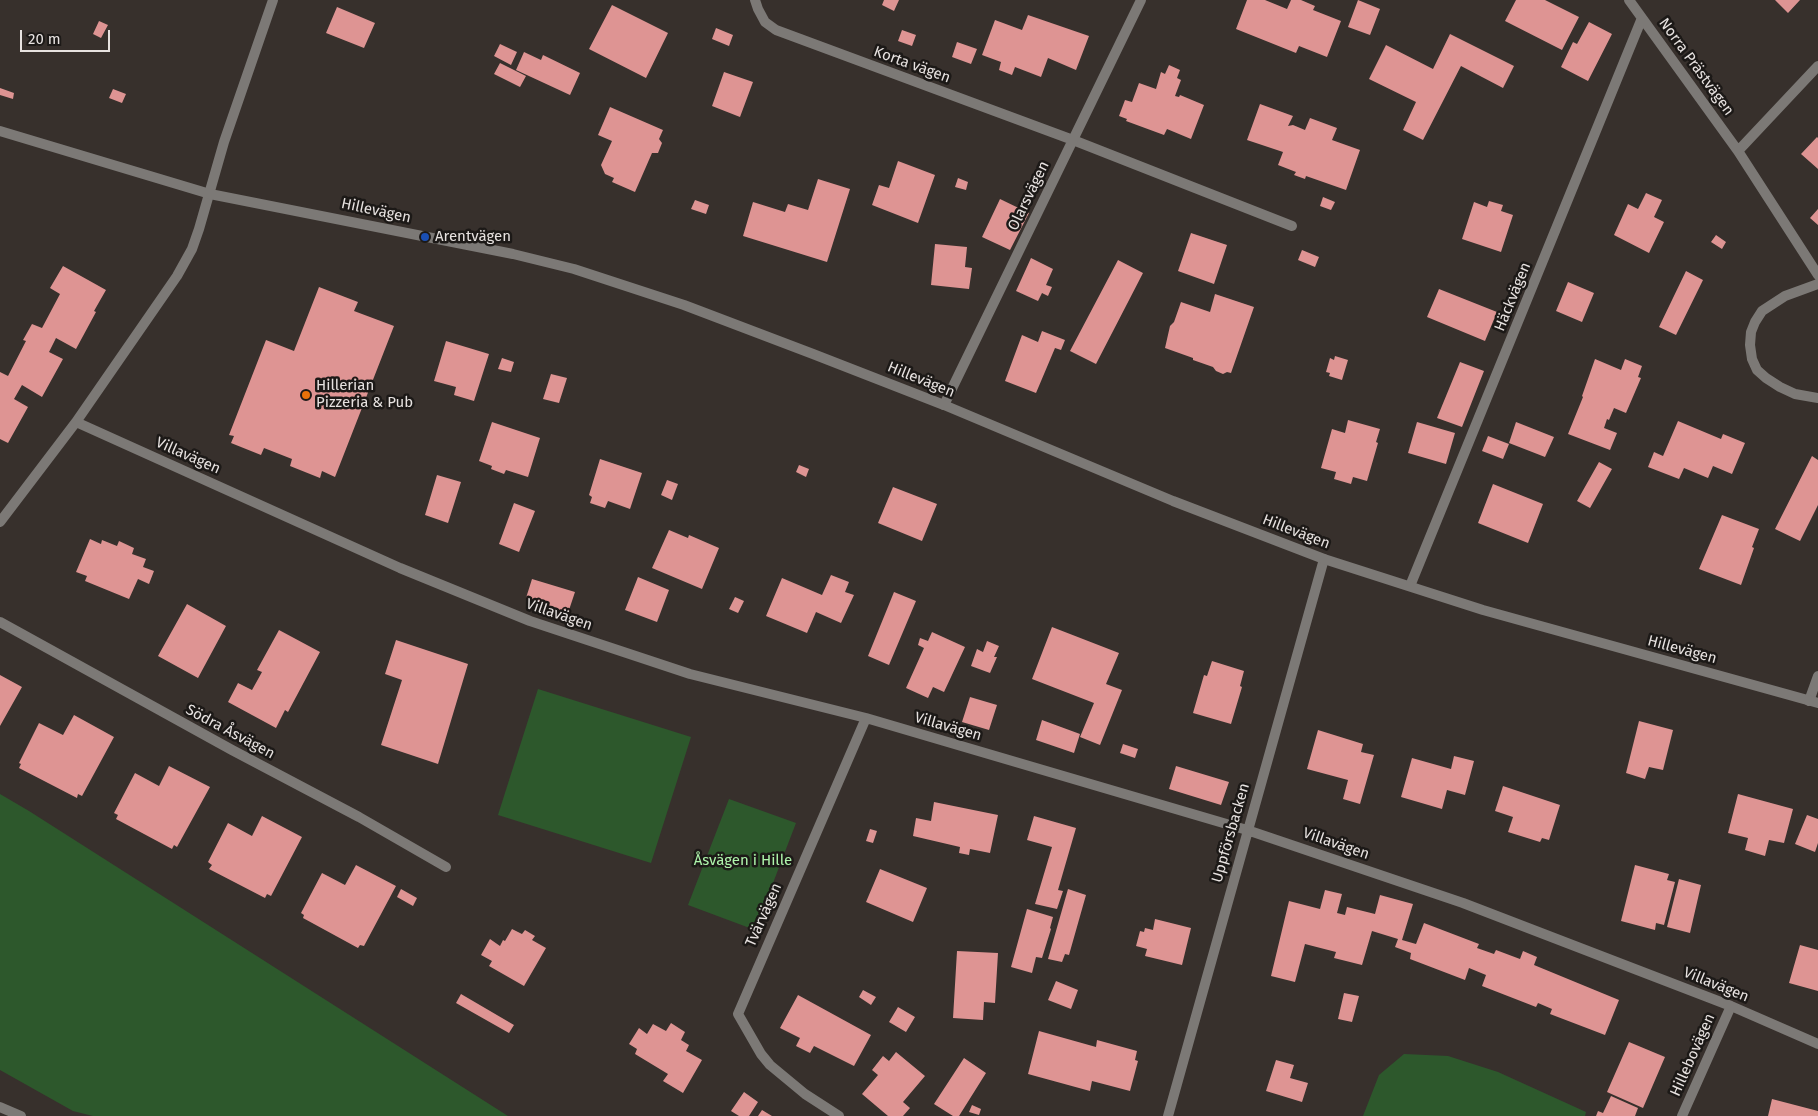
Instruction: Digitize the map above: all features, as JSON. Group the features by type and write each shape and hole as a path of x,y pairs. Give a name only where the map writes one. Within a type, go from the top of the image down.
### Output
{"street":[{"path":"0,522 76,422 176,276 192,248 210,194 224,142 273,0"},
{"name":"Korta vägen","path":"755,0 765,22 776,30 1073,140 1292,226"},
{"name":"Olarsvägen","path":"944,405 1142,0"},
{"name":"Norra Prästvägen","path":"1629,0 1738,151 1818,275"},
{"name":"Häckvägen","path":"1410,586 1642,18"},
{"path":"1738,151 1818,66"},
{"name":"Hillevägen","path":"0,131 210,194 513,254 574,269 684,305 944,405 1172,501 1324,559 1483,610 1814,702"},
{"path":"1818,284 1785,296 1762,311 1751,332 1750,345 1752,359 1757,370 1766,378 1780,388 1795,394 1818,398"},
{"name":"Villavägen","path":"76,422 400,568 530,621 690,674 866,718 1247,830 1463,903 1731,1006 1818,1044"},
{"name":"Uppförsbacken","path":"1168,1116 1324,559"},
{"name":"Södra Åsvägen","path":"0,622 232,750 359,817 446,867"},
{"path":"1814,702 1818,676"},
{"name":"Tvärvägen","path":"839,1116 805,1094 770,1065 761,1054 738,1014 866,718"},
{"name":"Hillebovägen","path":"1682,1116 1731,1006"},
{"path":"0,1106 21,1116"}],"green space":[{"path":"538,689 691,737 651,863 498,815"},
{"path":"0,794 508,1116 93,1116 73,1111 0,1070"},
{"name":"Åsvägen i Hille","path":"729,799 796,823 755,930 688,905"},
{"path":"1404,1054 1448,1056 1498,1072 1586,1112 1585,1116 1363,1116 1379,1075"}],"building":[{"path":"884,0 899,0 894,11 882,5"},
{"path":"1247,0 1265,0 1287,9 1291,0 1301,0 1315,6 1313,10 1341,21 1327,57 1299,46 1296,53 1236,29"},
{"path":"1358,0 1380,9 1370,35 1348,27"},
{"path":"1516,0 1545,0 1579,17 1562,50 1505,21"},
{"path":"1775,0 1800,0 1788,13"},
{"path":"612,5 668,33 646,78 589,49"},
{"path":"337,7 375,23 364,48 326,33"},
{"path":"1028,15 1089,36 1076,70 1048,58 1041,77 1015,67 1012,75 999,70 1001,62 982,55 995,20 1022,30"},
{"path":"99,21 108,25 101,38 93,34"},
{"path":"1589,22 1612,34 1588,81 1561,67 1573,42 1577,44"},
{"path":"716,28 733,35 729,46 712,39"},
{"path":"902,30 916,35 912,46 898,41"},
{"path":"1450,34 1514,66 1503,88 1461,66 1423,140 1403,130 1416,102 1369,79 1386,45 1433,69"},
{"path":"957,42 977,49 971,64 952,57"},
{"path":"500,44 517,52 511,65 494,56"},
{"path":"524,52 541,60 543,55 580,73 570,95 516,70"},
{"path":"500,63 526,76 520,87 494,74"},
{"path":"1169,65 1180,70 1177,78 1181,80 1175,96 1179,97 1180,95 1204,105 1191,139 1167,129 1164,135 1126,121 1127,119 1119,116 1125,100 1132,102 1139,83 1156,89 1161,72 1165,74"},
{"path":"724,72 753,82 740,117 712,106"},
{"path":"0,88 14,93 13,99 0,95"},
{"path":"113,89 126,94 122,103 109,98"},
{"path":"1260,104 1293,116 1288,126 1293,125 1305,130 1310,118 1337,128 1332,140 1360,150 1346,190 1306,176 1305,179 1294,175 1296,172 1278,165 1283,152 1247,140"},
{"path":"610,107 663,130 659,139 662,143 658,153 652,153 635,192 612,182 614,178 605,174 601,165 612,141 598,135"},
{"path":"1818,138 1818,169 1801,154"},
{"path":"898,161 935,175 918,223 872,205 879,185 889,188"},
{"path":"958,178 968,182 966,190 955,187"},
{"path":"818,179 850,189 827,262 743,236 753,202 785,212 788,204 808,210"},
{"path":"1646,193 1662,200 1654,217 1664,222 1649,253 1614,235 1628,204 1638,209"},
{"path":"1323,197 1335,202 1331,210 1320,206"},
{"path":"1000,199 1029,213 1010,250 982,237"},
{"path":"695,200 709,205 706,214 691,209"},
{"path":"1489,201 1503,205 1501,211 1513,215 1501,252 1462,239 1474,202 1487,207"},
{"path":"1818,209 1818,225 1810,218"},
{"path":"1191,233 1227,245 1214,284 1178,271"},
{"path":"1716,235 1726,242 1722,249 1711,242"},
{"path":"935,244 967,247 965,267 972,268 969,289 931,285"},
{"path":"1302,250 1319,257 1315,267 1298,260"},
{"path":"1031,258 1053,269 1046,285 1052,287 1048,296 1042,293 1038,301 1016,291"},
{"path":"1118,260 1143,273 1096,364 1070,351"},
{"path":"63,266 106,290 76,349 56,338 49,352 63,359 42,397 22,385 14,399 28,407 8,443 0,439 0,372 8,376 26,341 23,340 32,324 42,328 60,294 50,288"},
{"path":"1686,271 1703,280 1676,335 1659,327"},
{"path":"1568,282 1594,293 1582,322 1556,311"},
{"name":"Hillerian Pizzeria & Pub","path":"319,287 358,302 354,311 394,326 335,477 322,471 320,478 290,466 292,459 264,448 261,455 231,443 234,436 229,435 266,340 294,351"},
{"path":"1439,289 1497,312 1485,341 1427,317"},
{"path":"1215,294 1254,307 1231,373 1223,374 1216,371 1213,367 1193,360 1193,358 1165,348 1170,326 1174,322 1181,302 1210,312"},
{"path":"1042,331 1065,340 1061,350 1055,348 1036,393 1005,381 1022,335 1038,342"},
{"path":"446,341 489,354 474,401 454,395 456,387 434,381"},
{"path":"1335,356 1348,360 1342,380 1329,376 1330,373 1326,372 1330,358 1334,360"},
{"path":"502,358 514,362 511,372 498,369"},
{"path":"1595,359 1621,370 1625,359 1642,366 1638,377 1641,378 1626,413 1614,408 1609,420 1607,419 1604,428 1617,433 1610,450 1568,434 1583,397"},
{"path":"1460,362 1484,371 1462,427 1437,418"},
{"path":"551,374 567,378 559,403 543,399"},
{"path":"1348,420 1380,429 1367,481 1353,477 1351,484 1334,479 1336,472 1321,468 1332,429 1345,433"},
{"path":"1678,421 1721,439 1723,434 1745,443 1732,474 1713,466 1708,478 1684,468 1679,479 1648,467 1654,452 1663,456"},
{"path":"492,422 540,438 528,477 506,470 504,474 491,469 492,466 479,461"},
{"path":"1417,422 1455,433 1446,464 1408,453"},
{"path":"1516,422 1554,437 1545,457 1509,443"},
{"path":"1488,436 1509,444 1503,459 1482,451"},
{"path":"1812,456 1818,460 1818,505 1800,541 1775,529"},
{"path":"600,459 642,473 630,509 608,501 605,508 590,503 592,497 589,495"},
{"path":"1599,462 1612,469 1590,508 1577,501"},
{"path":"799,465 809,469 806,477 796,472"},
{"path":"437,475 461,482 448,523 425,515"},
{"path":"667,480 678,484 672,500 661,495"},
{"path":"1493,484 1543,504 1528,543 1478,523"},
{"path":"893,487 937,504 922,541 878,523"},
{"path":"514,503 535,511 519,552 499,544"},
{"path":"1722,515 1759,529 1741,585 1699,569"},
{"path":"669,530 688,538 689,535 719,548 702,589 652,568"},
{"path":"90,539 101,544 102,540 117,546 119,541 134,548 132,554 146,559 143,567 154,571 149,584 138,579 129,599 85,581 87,576 76,572"},
{"path":"831,575 849,582 845,592 854,595 841,623 816,612 807,633 766,616 782,578 822,595"},
{"path":"638,577 669,590 657,622 625,610"},
{"path":"532,579 575,592 567,616 552,611 553,607 526,598"},
{"path":"894,592 916,601 889,665 868,656"},
{"path":"735,597 744,601 738,613 729,609"},
{"path":"187,604 226,626 198,678 158,656"},
{"path":"1052,627 1119,653 1106,684 1122,690 1100,745 1080,737 1094,703 1032,679"},
{"path":"279,630 320,652 288,712 285,710 276,728 228,702 238,683 252,690 262,672 257,670"},
{"path":"932,632 965,647 944,692 933,687 928,698 906,688 924,648 918,645 920,638 928,641"},
{"path":"396,640 468,664 438,764 381,745 402,680 385,674"},
{"path":"987,641 999,646 994,657 997,657 990,673 971,666 977,649 983,652"},
{"path":"1212,661 1244,671 1240,686 1242,687 1231,724 1193,713 1204,675 1207,676"},
{"path":"0,675 22,687 0,726"},
{"path":"970,697 997,705 989,730 962,722"},
{"path":"74,715 114,737 82,796 78,794 77,798 19,768 21,764 19,763 39,723 63,735"},
{"path":"1042,720 1080,734 1074,753 1036,740"},
{"path":"1639,721 1673,730 1663,770 1649,767 1645,779 1626,773"},
{"path":"1318,730 1363,744 1361,752 1374,755 1360,804 1343,799 1348,780 1307,769"},
{"path":"1123,744 1138,749 1135,758 1120,753"},
{"path":"1454,756 1474,761 1465,795 1447,790 1442,809 1401,797 1412,758 1451,769"},
{"path":"169,766 210,787 177,847 174,845 172,849 116,819 118,815 114,813 135,773 159,786"},
{"path":"1176,766 1229,782 1221,805 1169,789"},
{"path":"1503,786 1560,805 1549,840 1542,838 1540,842 1508,832 1513,817 1495,811"},
{"path":"1738,794 1793,809 1784,843 1769,840 1765,856 1745,850 1748,838 1728,833"},
{"path":"934,802 998,815 990,853 970,849 969,855 959,853 960,847 913,836 916,818 931,821"},
{"path":"1807,815 1818,819 1818,843 1815,852 1795,844"},
{"path":"262,816 302,837 271,896 267,894 265,898 209,869 212,865 208,862 228,823 252,836"},
{"path":"1034,816 1076,828 1058,890 1063,891 1057,909 1035,904 1052,847 1027,840"},
{"path":"870,829 877,831 873,843 866,841"},
{"path":"356,865 396,886 364,946 360,945 358,948 303,918 304,915 301,913 322,873 345,885"},
{"path":"1635,865 1669,874 1667,880 1675,882 1664,925 1656,923 1655,930 1621,921"},
{"path":"880,869 927,888 913,922 866,902"},
{"path":"1679,879 1701,885 1690,933 1667,927"},
{"path":"401,889 417,898 413,906 397,897"},
{"path":"1068,889 1086,895 1069,955 1065,954 1062,962 1048,959"},
{"path":"1325,890 1342,894 1337,913 1345,915 1347,907 1375,914 1380,895 1413,904 1402,940 1416,944 1424,923 1479,944 1477,948 1494,954 1496,950 1520,959 1523,951 1537,957 1534,965 1619,1000 1605,1035 1550,1014 1552,1009 1538,1003 1536,1007 1482,986 1486,975 1469,968 1465,980 1410,959 1411,953 1395,947 1398,939 1372,931 1362,965 1334,958 1336,952 1305,944 1295,982 1271,976 1289,901 1320,909"},
{"path":"1027,909 1053,917 1042,958 1036,957 1032,973 1011,967"},
{"path":"1155,919 1191,928 1182,965 1145,956 1147,949 1136,946 1140,931 1144,932 1145,928 1153,930"},
{"path":"512,929 522,934 525,930 535,936 532,940 546,948 524,986 489,966 492,961 481,955 490,939 500,946"},
{"path":"1800,945 1818,950 1818,991 1789,983"},
{"path":"957,951 998,953 995,1003 984,1002 983,1020 953,1018"},
{"path":"1056,981 1078,990 1071,1009 1048,1000"},
{"path":"863,990 876,997 871,1005 859,997"},
{"path":"1344,993 1359,996 1352,1022 1338,1019"},
{"path":"461,994 514,1025 509,1033 456,1003"},
{"path":"798,995 871,1035 854,1066 814,1046 810,1053 796,1046 800,1038 780,1028"},
{"path":"898,1007 915,1017 906,1032 889,1022"},
{"path":"671,1023 685,1032 681,1040 689,1045 686,1051 702,1060 683,1093 663,1081 668,1074 635,1054 637,1049 629,1044 639,1028 647,1034 653,1024 666,1031"},
{"path":"1039,1031 1096,1047 1097,1040 1137,1051 1135,1060 1138,1061 1130,1091 1092,1081 1090,1091 1028,1074"},
{"path":"1629,1042 1665,1057 1643,1108 1607,1092"},
{"path":"896,1052 925,1076 903,1102 910,1108 903,1116 888,1116 862,1094 878,1075 872,1070 883,1056 889,1061"},
{"path":"964,1058 986,1073 959,1116 953,1116 934,1104"},
{"path":"1276,1060 1294,1065 1290,1078 1308,1083 1302,1102 1266,1091"},
{"path":"744,1092 758,1102 749,1116 739,1116 731,1111"},
{"path":"1611,1096 1638,1108 1635,1116 1596,1116 1598,1111 1603,1113"},
{"path":"1772,1099 1818,1111 1818,1116 1768,1116"},
{"path":"972,1105 981,1109 979,1115 969,1112"},
{"path":"762,1110 772,1116 758,1116"}],"place":[{"name":"Arentvägen","path":"425,237"},
{"name":"Hillerian Pizzeria & Pub","path":"306,395"}]}
